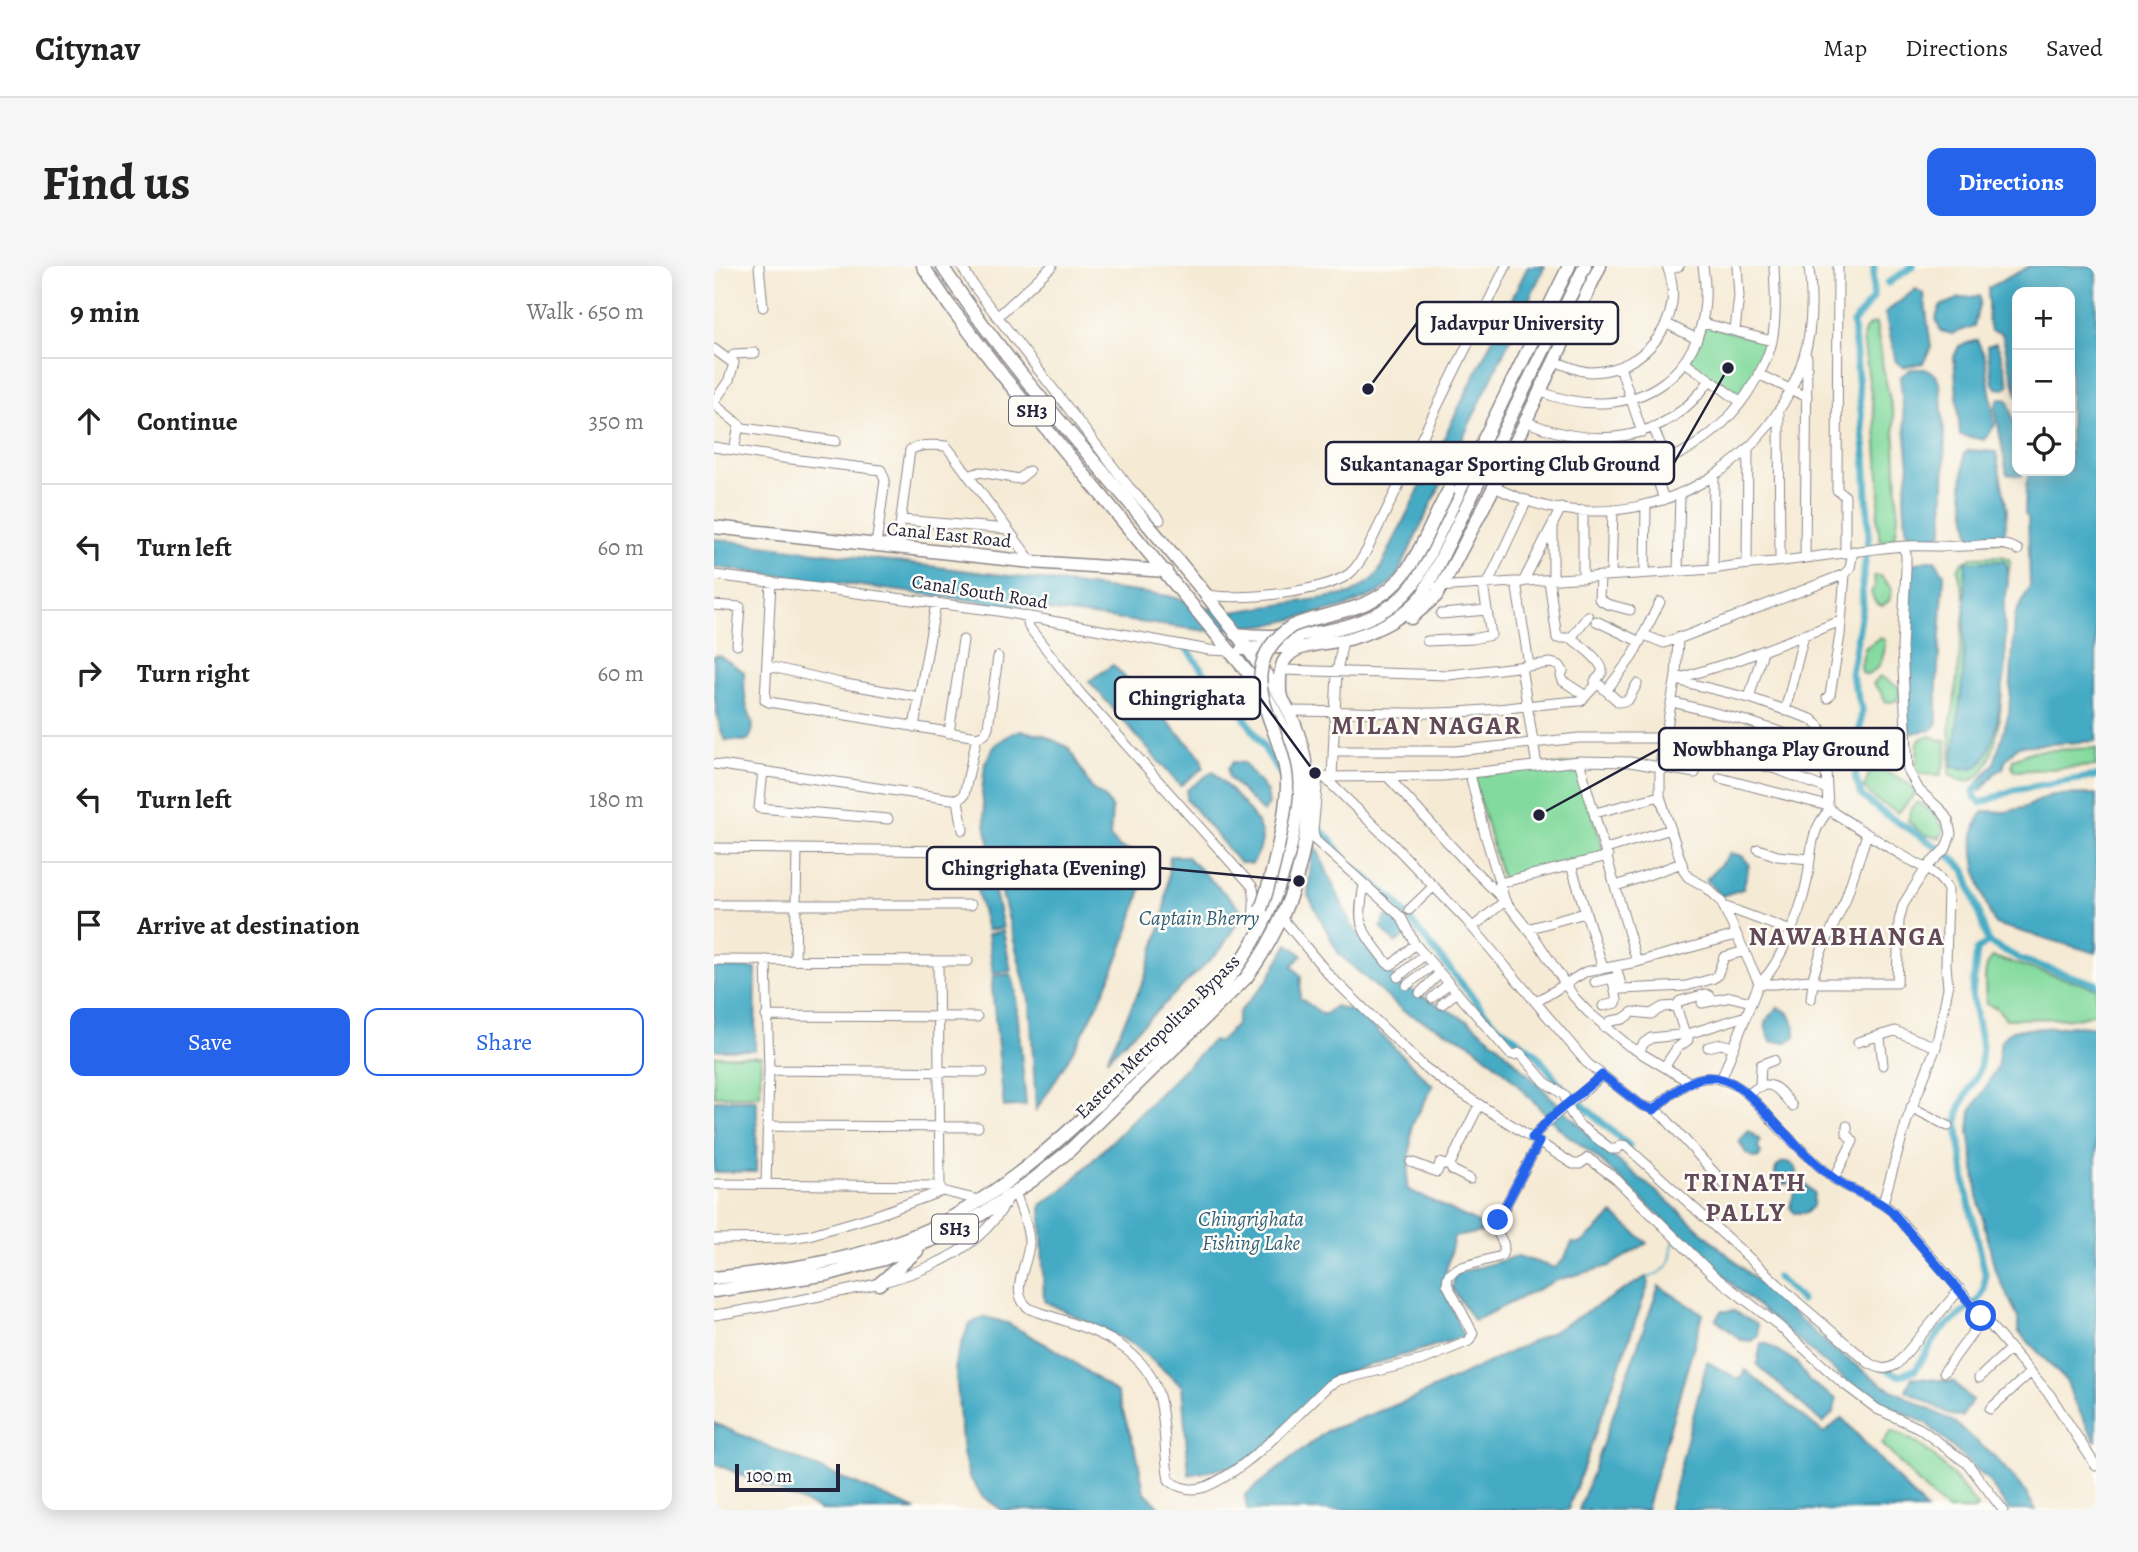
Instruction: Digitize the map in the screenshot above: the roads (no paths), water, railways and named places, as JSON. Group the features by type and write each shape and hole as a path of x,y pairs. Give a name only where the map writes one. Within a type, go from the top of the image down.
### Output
{"main road":[{"name":"Eastern Metropolitan Bypass","path":"714,1278 807,1266 851,1256 925,1231 979,1200 1062,1139 1222,986 1245,955 1282,876 1295,820 1295,764 1277,714 1262,690 1003,376 923,266"},
{"name":"Eastern Metropolitan Bypass","path":"714,1291 829,1274 925,1244 1012,1193 1069,1151 1231,995 1255,966 1283,916 1320,777 1303,750 1290,711 1247,648 1015,366 961,296 942,266"},
{"path":"1232,631 1255,637 1279,636 1346,625 1387,609 1405,595 1415,583 1569,266"},
{"path":"1434,587 1490,460 1585,266"},
{"path":"1223,642 1247,648 1279,648 1342,640 1385,625 1415,605 1434,587 1494,487 1599,267"},
{"path":"1264,911 1287,795 1284,764 1266,715 1261,692 1261,674 1267,651 1283,632 1292,626 1358,607 1390,590 1413,561 1449,490 1488,432"},
{"name":"Canal East Road","path":"714,527 1032,562 1164,572"},
{"path":"1164,572 1178,563"},
{"name":"Canal South Road","path":"1223,642 1232,631"},
{"path":"1280,695 1281,670 1286,657 1318,643"},
{"name":"Eastern Metropolitan Bypass","path":"1222,986 1229,968 1264,911"},
{"path":"879,1284 925,1244"}],"street":[{"path":"760,266 763,307"},
{"path":"961,266 1129,487 1160,520"},
{"path":"998,316 1052,266"},
{"path":"1207,598 1297,590 1336,581 1355,568 1368,548 1506,266"},
{"path":"1555,361 1588,372 1620,367 1644,353 1667,324 1673,297 1668,268 1679,266"},
{"path":"1539,391 1579,402 1602,404 1631,399 1661,384 1685,362 1703,323 1706,287 1703,266"},
{"path":"1735,330 1739,296 1737,266"},
{"path":"1510,453 1540,466 1571,473 1617,473 1667,460 1705,441 1741,402 1758,374 1772,341 1775,309 1773,266"},
{"path":"1805,558 1811,287 1809,266"},
{"path":"1571,638 1592,619 1642,638 1664,643 1845,574 1850,568 1844,496 1837,490 1838,266"},
{"path":"1703,323 1772,341"},
{"path":"1667,324 1697,339"},
{"path":"1494,487 1527,500 1561,508 1612,510 1664,500 1714,477 1748,449 1779,411 1805,354 1808,339"},
{"path":"714,349 730,360 734,354 755,353"},
{"path":"1685,362 1741,402"},
{"path":"734,363 729,380 714,403 738,425 743,428 836,442"},
{"path":"1620,367 1642,432"},
{"path":"1758,374 1807,397"},
{"path":"1525,422 1578,438 1618,438 1653,427 1691,404 1710,380"},
{"path":"1779,411 1780,561"},
{"path":"1076,418 1080,434 1116,483 1117,490"},
{"path":"734,450 738,425"},
{"path":"1653,427 1667,460"},
{"path":"897,548 910,450 915,447 946,446 1032,562"},
{"path":"714,447 881,470 885,480 876,545"},
{"path":"1747,562 1748,449"},
{"path":"1490,460 1504,466"},
{"path":"1653,465 1664,500"},
{"path":"968,476 980,472 1019,479 1029,471"},
{"path":"1713,569 1714,477"},
{"path":"1678,571 1680,493"},
{"path":"1427,641 1473,639 1491,635 1485,585 1527,500"},
{"path":"1645,572 1646,504"},
{"path":"1537,766 1527,704 1520,582 1561,508"},
{"path":"1583,510 1583,578"},
{"path":"1611,575 1612,510"},
{"path":"901,520 1008,529"},
{"path":"1553,524 1551,580 1557,638 1571,638 1586,649 1602,667 1602,672 1595,681 1619,702 1628,700 1637,684"},
{"path":"1415,583 1434,587 1485,585 1713,569 1747,562 1780,561 1902,546 1996,544 2010,545 2018,550"},
{"path":"1759,983 1772,986 1798,979 1815,982 1897,983 1901,911 1926,868 1946,848 1951,834 1948,820 1913,783 1908,770 1902,647 1906,554 1902,546"},
{"path":"1827,698 1830,695 1841,621 1845,574"},
{"name":"Canal South Road","path":"714,575 936,603 1209,650 1223,642"},
{"path":"1600,576 1599,599 1630,610"},
{"path":"771,582 768,666 764,692 765,700 769,702 977,737 985,734 988,727 998,657"},
{"path":"1290,711 1436,713 1581,701 1602,687 1632,657 1660,602"},
{"path":"914,727 936,603"},
{"path":"714,605 740,607 737,645"},
{"path":"1441,614 1487,610"},
{"path":"1027,617 1029,627 1081,694 1252,886 1255,891 1252,909 1254,924"},
{"path":"1676,680 1841,621"},
{"path":"1785,710 1804,635"},
{"path":"1680,637 1676,680 1660,766 1660,796 1688,877 1706,887 1721,901 1759,983 1721,1080"},
{"path":"949,733 963,640"},
{"path":"1320,777 1333,751 1337,672 1342,640"},
{"path":"1749,698 1763,650"},
{"path":"1281,670 1449,675 1556,663 1563,670 1563,681 1586,696"},
{"path":"768,666 840,683 919,697"},
{"path":"1676,680 1749,698 1811,719 1825,736 1829,807 1819,821 1808,859 1807,883 1791,931 1769,974 1759,983"},
{"path":"1672,702 1747,721 1826,747"},
{"path":"714,764 958,800 964,795 977,737"},
{"path":"1333,751 1455,751 1605,737 1664,738 1779,770 1827,789"},
{"path":"1320,777 1470,774 1579,761 1630,762 1695,773"},
{"path":"1579,761 1637,962"},
{"path":"763,771 759,808 888,819"},
{"path":"1470,774 1506,901"},
{"path":"1387,776 1465,861 1506,901 1574,997 1604,1027 1691,1083"},
{"path":"1320,777 1473,927 1587,1063 1641,1105 1654,1110 1681,1135 1726,1186"},
{"path":"1720,778 1829,807 1867,834 1926,868 1946,885 1948,890 1945,964 1948,988 1936,1047 1912,1107 1883,1203"},
{"path":"1595,813 1660,796"},
{"path":"958,800 963,830"},
{"path":"1312,800 1315,840 1401,917 1415,944 1510,1054 1522,1054 1545,1082 1564,1095 1579,1125 1611,1149 1617,1150 1621,1145 1626,1146 1869,1363 1880,1369 1890,1369 1906,1356 1960,1289"},
{"path":"1500,883 1571,865 1671,829"},
{"path":"1811,999 1814,974 1821,952 1844,901 1867,834"},
{"path":"714,848 956,851"},
{"path":"795,960 797,849"},
{"path":"1758,849 1777,856 1808,859"},
{"path":"1616,886 1682,863"},
{"path":"1571,865 1585,913 1622,989 1686,986 1712,979 1717,975 1724,957 1745,951"},
{"path":"1364,885 1360,909 1362,929 1387,963 1394,963 1415,944"},
{"path":"1409,910 1434,886"},
{"path":"1473,927 1506,901"},
{"path":"714,905 971,905"},
{"path":"1723,906 1791,931"},
{"path":"1527,929 1585,913"},
{"path":"1283,916 1329,975 1409,1054 1447,1084 1573,1164 1580,1164 1588,1158 1616,1179 1713,1275 1777,1325 1840,1381 1877,1409 1928,1434 1968,1464 2003,1510"},
{"path":"1536,1002 1585,972 1637,962 1736,935"},
{"path":"1398,977 1424,955"},
{"path":"714,960 968,961"},
{"path":"766,960 769,1070 766,1184"},
{"path":"939,961 941,1188"},
{"path":"1407,985 1433,965"},
{"path":"1603,1006 1616,1003 1617,1000 1610,967"},
{"path":"1420,993 1440,973"},
{"path":"1595,982 1612,978"},
{"path":"1433,998 1449,983"},
{"path":"1442,1004 1457,992"},
{"path":"1604,1027 1611,1021 1623,1019 1633,1012 1651,1014 1662,1007 1676,1006 1680,1001 1706,993 1710,996 1706,1001 1736,997 1751,1002"},
{"path":"1665,1066 1677,1048 1688,1040 1676,1006"},
{"path":"766,1016 977,1017"},
{"path":"1639,1051 1651,1038 1686,1034 1746,1016"},
{"path":"1858,1042 1895,1031 1936,1047"},
{"path":"1880,1037 1883,1065"},
{"path":"1708,1047 1721,1044 1734,1046"},
{"path":"1760,1085 1761,1065 1774,1060"},
{"path":"769,1070 983,1072"},
{"path":"1012,1193 1028,1233 1026,1264 1019,1282 1020,1298 1024,1305 1030,1310 1104,1336 1142,1363 1160,1399 1169,1480 1175,1485 1190,1489 1205,1487 1252,1457 1329,1385 1339,1380 1423,1360 1469,1341 1473,1333 1447,1284 1448,1276 1458,1268 1501,1256 1504,1243 1496,1229 1498,1220 1536,1140 1550,1118 1602,1075"},
{"path":"1654,1110 1691,1083 1703,1078 1721,1080 1749,1094 1792,1141 1834,1179 1883,1203 2031,1372 2062,1412 2096,1466"},
{"path":"1749,1094 1760,1085 1772,1086 1779,1089 1792,1106"},
{"path":"1450,1166 1479,1105"},
{"path":"1912,1107 1948,1126"},
{"path":"767,1126 978,1128"},
{"path":"1834,1179 1853,1141 1847,1134 1847,1126"},
{"path":"1411,1162 1437,1172 1440,1163 1470,1179"},
{"path":"714,1184 941,1188 979,1200"},
{"path":"714,1239 809,1236 874,1216 941,1188"},
{"path":"714,1315 879,1284 950,1257 969,1245 1002,1210 1012,1193"},
{"path":"1944,1372 1982,1317"},
{"path":"1979,1378 2010,1349"},
{"path":"1990,1409 2031,1372"}],"water":[{"path":"1528,266 1545,266 1396,578 1379,593 1342,608 1272,624 1208,631 714,567 714,539 1169,596 1226,613 1350,594 1372,580 1379,571"},
{"path":"2030,266 2096,266 2096,741 2018,746 2006,759 2003,768 1995,773 1981,790 1978,783 1994,764 2009,713 2015,615 2030,586 2028,517 2025,514 2029,476 2075,476 2075,287 2012,287 2012,375 2002,333 1991,331 1988,321 1988,288"},
{"path":"1916,289 1924,294 1931,348 1923,363 1903,367 1896,362 1885,313"},
{"path":"1979,296 1974,326 1952,334 1940,331 1936,318 1940,306 1960,298"},
{"path":"1977,340 1985,357 1995,425 1984,440 1960,435 1954,357 1959,346"},
{"path":"1996,343 2009,385 2005,389 1996,388 1993,383 1987,346"},
{"path":"1911,369 1925,369 1936,375 1940,384 1945,445 1943,530 1939,537 1920,542 1911,538 1906,528 1904,497 1909,466 1900,377"},
{"path":"1999,398 2008,400 2012,416 2012,475 2007,474 1995,407"},
{"path":"1969,450 1996,452 2007,510 2004,541 1971,541 1962,487 1964,454"},
{"path":"1935,560 1944,574 1937,725 1931,730 1912,733 1906,721 1910,565"},
{"path":"2004,561 2008,572 2004,608 2006,662 1995,733 1979,765 1968,768 1952,767 1963,676 1966,562"},
{"path":"719,655 744,672 745,698 753,726 747,741 725,740 721,731 714,677 714,656"},
{"path":"1113,665 1201,757 1203,768 1180,786 1089,681"},
{"name":"Captain Bherry","path":"1022,731 1043,735 1069,748 1092,789 1105,798 1112,809 1110,837 1120,848 1150,855 1132,922 1106,987 1074,1050 1036,1110 1030,1004 986,830 982,792 985,763 996,744 1013,733"},
{"path":"1233,762 1244,763 1267,792 1269,805 1263,812 1229,778 1228,768"},
{"path":"1213,771 1247,809 1261,832 1262,840 1252,864 1239,862 1186,799 1187,790"},
{"path":"2096,794 2096,953 1995,924 1984,899 1974,850 1974,834 1985,811 2005,812 2026,807 2051,795"},
{"path":"1313,841 1351,924 1374,957 1405,987 1470,1022 1496,1043 1606,1151 1663,1197 1831,1347 1883,1385 1954,1422 1996,1458 2024,1490 2036,1510 2009,1510 1988,1480 1926,1423 1862,1394 1742,1293 1592,1153 1562,1131 1505,1072 1470,1043 1403,1011 1339,954 1308,895"},
{"path":"983,850 1003,928 987,930 968,853"},
{"path":"1731,853 1742,856 1749,864 1743,889 1721,896 1706,880"},
{"name":"Captain Bherry","path":"1170,856 1186,856 1244,912 1221,949 1107,1059 1144,980 1164,915"},
{"path":"1398,915 1407,936 1395,943 1381,927 1386,916 1392,919"},
{"path":"1003,931 1011,971 993,973 988,934"},
{"name":"Chingrighata Fishing Lake","path":"1288,944 1302,955 1292,966 1301,976 1300,998 1324,1015 1335,1006 1360,1014 1433,1086 1412,1125 1407,1189 1493,1230 1454,1237 1443,1284 1463,1337 1334,1376 1258,1461 1189,1475 1182,1386 1133,1344 1044,1301 1041,1205 1064,1189 1212,1041 1219,1042 1236,1025 1239,1012 1267,981"},
{"path":"714,967 756,968 755,1050 714,1050"},
{"path":"1011,974 1015,987 1026,1105 1004,1107 992,987 993,976"},
{"path":"1778,1007 1789,1013 1795,1027 1795,1038 1786,1042 1772,1042 1766,1031 1767,1020"},
{"path":"2096,1025 2096,1442 2067,1382 2018,1331 2018,1317 1995,1270 1979,1203 1969,1131 1971,1111 1997,1068 2001,1041 2012,1030"},
{"path":"714,1100 757,1100 756,1172 714,1172"},
{"path":"1749,1131 1760,1140 1759,1157 1754,1158 1746,1153 1739,1141"},
{"path":"1786,1162 1794,1165 1797,1173 1794,1181 1786,1184 1778,1181 1775,1173 1778,1165"},
{"path":"1806,1185 1814,1193 1813,1206 1806,1213 1794,1213 1790,1207 1793,1196 1799,1188"},
{"path":"1613,1214 1647,1243 1609,1266 1557,1280 1474,1321 1452,1288 1455,1274 1518,1256 1555,1268 1564,1259 1572,1243 1582,1243"},
{"path":"1646,1277 1649,1283 1568,1510 1247,1510 1245,1495 1327,1431 1414,1398 1552,1332"},
{"path":"1659,1286 1703,1314 1646,1510 1579,1510"},
{"path":"1721,1311 1734,1311 1757,1324 1758,1336 1751,1341 1741,1340 1716,1319"},
{"path":"985,1317 1007,1323 1058,1351 1117,1393 1137,1455 1144,1491 1162,1510 1002,1510 982,1496 969,1476 963,1453 955,1363 969,1324"},
{"path":"1761,1343 1796,1362 1809,1381 1836,1399 1834,1412 1823,1423 1757,1365"},
{"path":"1707,1362 1740,1380 1745,1370 1824,1433 1842,1418 1926,1510 1669,1510"},
{"path":"1912,1377 1954,1382 1972,1400 1962,1417 1951,1415 1906,1390"},
{"path":"714,1423 916,1510 821,1510 714,1463"}],"waterway":[{"path":"1874,266 1873,298 1853,323 1865,453 1869,538 1862,583 1863,606 1851,674 1862,709 1859,760 1855,777 1862,796 1882,812 1947,853 1965,870 1988,942 1977,950 1972,994 1982,1046 1980,1069 1960,1107 1957,1122 1966,1189 1985,1273 1984,1290 1979,1300 1940,1331 1916,1369 1900,1376 1883,1368"},
{"path":"1888,283 1913,266"},
{"path":"1185,646 1210,681 1238,707 1284,779"},
{"path":"1979,786 1974,791 1975,798 1981,803 2014,790 2096,776"},
{"path":"1311,821 1329,838 1347,862 1393,899 1492,1021 1535,1053 1562,1087 1629,1146"},
{"path":"1988,942 2022,960 2096,984"},
{"path":"1647,1279 1666,1267 1674,1242"},
{"path":"1777,1277 1801,1300"}],"place":[{"name":"Sukantanagar Sporting Club Ground","path":"1728,368"},
{"name":"Jadavpur University","path":"1368,389"},
{"name":"Chingrighata","path":"1315,773"},
{"name":"Nowbhanga Play Ground","path":"1539,815"},
{"name":"Chingrighata (Evening)","path":"1299,881"}],"district":[{"name":"MILAN NAGAR","path":"1427,725"},
{"name":"NAWABHANGA","path":"1847,936"},
{"name":"TRINATH PALLY","path":"1746,1197"}]}
